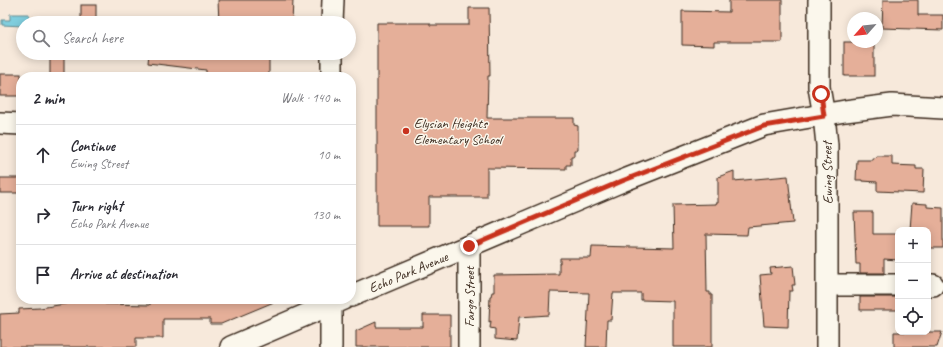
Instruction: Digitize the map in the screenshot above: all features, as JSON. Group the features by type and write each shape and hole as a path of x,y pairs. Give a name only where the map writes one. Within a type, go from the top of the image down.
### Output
{"street":[{"path":"332,16 333,0"},
{"name":"Ewing Street","path":"819,0 819,87 827,145 827,347"},
{"path":"332,60 332,72"},
{"name":"Echo Park Avenue","path":"356,294 622,181 764,126 845,111 892,105 943,108"},
{"path":"0,123 16,124"},
{"name":"Fargo Street","path":"469,246 469,347"},
{"path":"828,285 895,285"},
{"path":"231,347 328,304"},
{"path":"331,347 335,304"}],"water":[{"path":"10,14 29,14 29,16 16,16 16,26 2,25 2,20 10,20"}],"building":[{"path":"218,0 293,0 292,16 219,16"},
{"path":"729,0 782,0 782,42 714,42 714,46 682,45 682,11 729,12"},
{"path":"883,0 918,0 918,15 943,15 943,30 883,28"},
{"path":"81,5 96,5 96,16 81,16"},
{"path":"469,8 489,8 490,76 488,76 487,118 574,118 574,125 578,126 578,150 574,150 574,156 571,156 571,165 566,165 566,169 487,168 487,197 429,197 429,226 377,226 377,23 469,25"},
{"path":"844,42 847,42 847,48 874,48 874,76 844,76"},
{"path":"50,60 64,60 64,72 50,72"},
{"path":"148,60 269,60 269,72 206,72 206,70 148,63"},
{"path":"0,74 16,74 16,96 0,96"},
{"path":"876,156 892,156 892,165 916,166 916,169 924,169 923,193 877,191 877,182 856,180 857,160 872,160 872,158 875,158"},
{"path":"734,171 734,181 788,176 793,223 748,227 747,235 706,234 707,292 710,292 710,295 712,295 712,347 673,347 673,301 641,300 641,293 613,293 611,320 607,320 606,347 586,347 589,293 550,292 549,315 519,317 517,341 495,339 495,329 490,328 491,321 489,322 490,296 492,292 494,292 494,275 559,274 560,258 591,258 592,246 674,248 673,205 718,203 718,177"},
{"path":"0,178 16,178 16,193 0,193"},
{"path":"912,203 927,204 927,207 943,208 943,248 931,248 931,227 910,227"},
{"path":"854,212 873,212 873,234 895,234 895,260 884,259 884,273 860,273 860,264 856,264"},
{"path":"793,266 795,285 792,285 793,291 789,291 788,327 764,326 760,275 771,274 770,268"},
{"path":"860,297 895,297 895,310 860,310"},
{"path":"65,304 269,304 221,324 210,324 210,319 163,319 163,338 136,338 136,347 0,347 0,314 19,313 19,309 40,308"},
{"path":"423,315 450,315 450,347 356,347 356,331 376,322 376,327 423,327"},
{"path":"894,332 895,335 931,335 931,332 942,332 937,347 894,347"}],"place":[{"name":"Elysian Heights Elementary School","path":"406,131"}],"route":[{"path":"469,246 622,181 764,126 824,116 821,94"}]}
